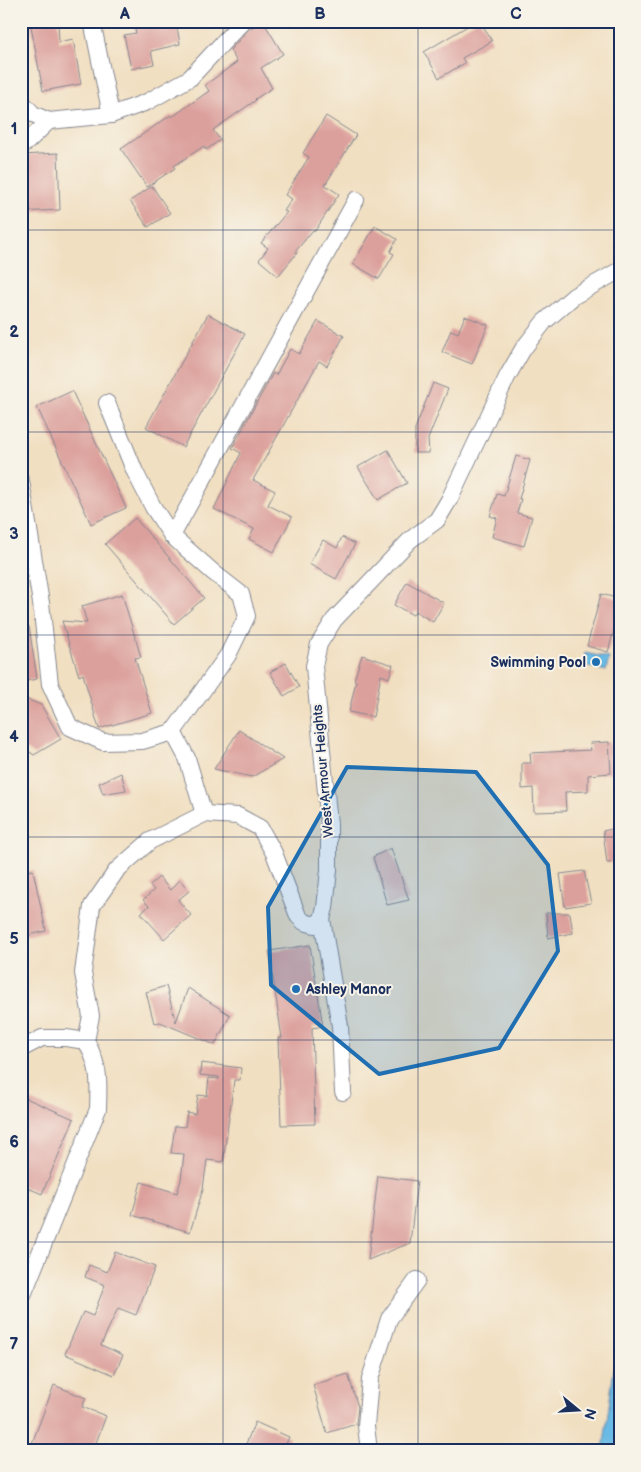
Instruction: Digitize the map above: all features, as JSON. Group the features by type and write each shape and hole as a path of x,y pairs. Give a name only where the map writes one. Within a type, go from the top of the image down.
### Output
{"street":[{"path":"92,21 111,115"},
{"path":"21,101 33,114 48,121 111,115 147,102 190,78 243,21"},
{"path":"21,144 26,143 48,121"},
{"path":"172,536 356,200"},
{"name":"West Armour Heights","path":"343,1092 340,1026 322,919 329,870 329,824 314,666 319,644 334,620 410,540 437,520 449,500 507,377 523,349 544,322 574,296 620,270"},
{"path":"21,481 41,603 50,684 70,726 103,742 142,741 173,732 228,656 247,616 241,594 172,536 135,472 107,403"},
{"path":"173,732 187,758 204,814"},
{"path":"21,1300 98,1109 100,1077 95,1057 86,1041 91,1016 83,973 92,906 117,870 150,841 204,814 238,816 260,828 274,854 298,916 304,922 315,925 322,919"},
{"path":"21,1049 42,1038 66,1038 86,1041"},
{"path":"369,1451 366,1426 370,1379 390,1319 417,1280"}],"highlighted area":[{"path":"347,767 476,772 548,865 558,951 499,1048 379,1074 271,985 268,907"}],"water":[{"name":"Swimming Pool","path":"585,653 609,658 606,671 583,665"},
{"path":"617,1346 620,1347 620,1451 603,1451"}],"building":[{"path":"30,21 58,21 59,42 73,39 81,84 43,91"},
{"path":"133,21 176,21 180,44 151,51 154,64 131,69 124,35 136,33"},
{"path":"263,21 283,54 261,68 272,88 213,130 220,140 206,150 204,146 147,187 121,149 209,91 205,85 237,62 230,50 249,29"},
{"path":"476,21 480,21 492,41 462,58 465,63 439,78 424,52"},
{"path":"326,116 356,135 325,185 339,194 315,231 313,230 278,276 259,260 268,248 261,243 287,212 284,211 292,199 285,195 309,157 303,153"},
{"path":"58,153 60,210 21,212 21,155"},
{"path":"152,186 170,213 148,227 130,201"},
{"path":"375,226 397,239 390,252 394,254 379,279 353,264"},
{"path":"208,314 245,334 183,447 146,427"},
{"path":"465,316 488,325 472,364 442,352 451,330 458,333"},
{"path":"318,321 344,336 327,366 319,361 253,480 275,491 268,505 292,517 274,552 249,539 254,529 214,509 241,453 232,448 273,373 276,375 290,349 299,354"},
{"path":"433,383 448,389 428,439 429,453 415,453 415,429"},
{"path":"72,391 126,508 91,524 37,407"},
{"path":"388,450 407,483 378,500 358,467"},
{"path":"516,456 530,460 517,513 532,517 524,546 492,537 497,518 490,516 497,494 504,496"},
{"path":"135,518 204,598 174,624 105,544"},
{"path":"342,537 355,544 336,579 309,564 323,540 337,548"},
{"path":"407,582 444,603 433,622 415,611 413,615 394,605"},
{"path":"122,594 141,657 135,658 152,713 99,729 83,674 79,676 62,621 87,623 82,606"},
{"path":"601,594 620,599 620,609 608,652 587,646"},
{"path":"29,626 37,679 21,682 21,627"},
{"path":"362,655 393,665 389,678 381,675 373,717 349,712 356,681 354,680"},
{"path":"286,663 299,687 284,696 270,672"},
{"path":"21,697 41,705 61,739 34,755 21,746"},
{"path":"239,730 283,759 252,777 214,769"},
{"path":"609,742 611,773 588,775 588,791 565,792 566,811 534,812 533,788 522,789 522,763 531,763 530,753 591,750 590,743"},
{"path":"121,773 126,790 103,794 99,783"},
{"path":"620,827 620,862 607,863 603,831"},
{"path":"391,848 409,900 387,905 373,857"},
{"path":"33,870 46,931 21,937 21,872"},
{"path":"584,871 591,903 565,907 560,874"},
{"path":"159,877 170,890 180,880 189,891 178,900 191,915 164,939 141,913 149,906 143,900 154,890 150,885"},
{"path":"546,913 570,913 573,933 548,938"},
{"path":"310,945 323,1026 312,1028 315,1124 281,1125 278,1038 282,1038 269,951"},
{"path":"166,986 176,1022 188,988 230,1015 215,1045 160,1022 154,1023 146,992"},
{"path":"201,1063 241,1068 240,1080 234,1080 223,1162 207,1160 203,1189 190,1232 132,1215 141,1182 177,1193 181,1180 184,1154 171,1153 175,1126 185,1127 187,1112 195,1114 198,1095 207,1096 209,1078 219,1079 219,1077 200,1075"},
{"path":"21,1096 74,1119 42,1194 21,1185"},
{"path":"378,1176 417,1181 410,1243 368,1260"},
{"path":"115,1252 155,1267 136,1315 118,1308 101,1345 123,1355 114,1375 65,1354 83,1312 93,1316 105,1285 85,1277 89,1265 107,1272"},
{"path":"348,1374 358,1407 356,1424 327,1433 313,1385"},
{"path":"54,1385 86,1398 82,1407 106,1416 93,1451 29,1451"},
{"path":"255,1422 289,1437 283,1451 243,1451"}],"place":[{"name":"Swimming Pool","path":"596,662"},
{"name":"Ashley Manor","path":"296,989"}]}
